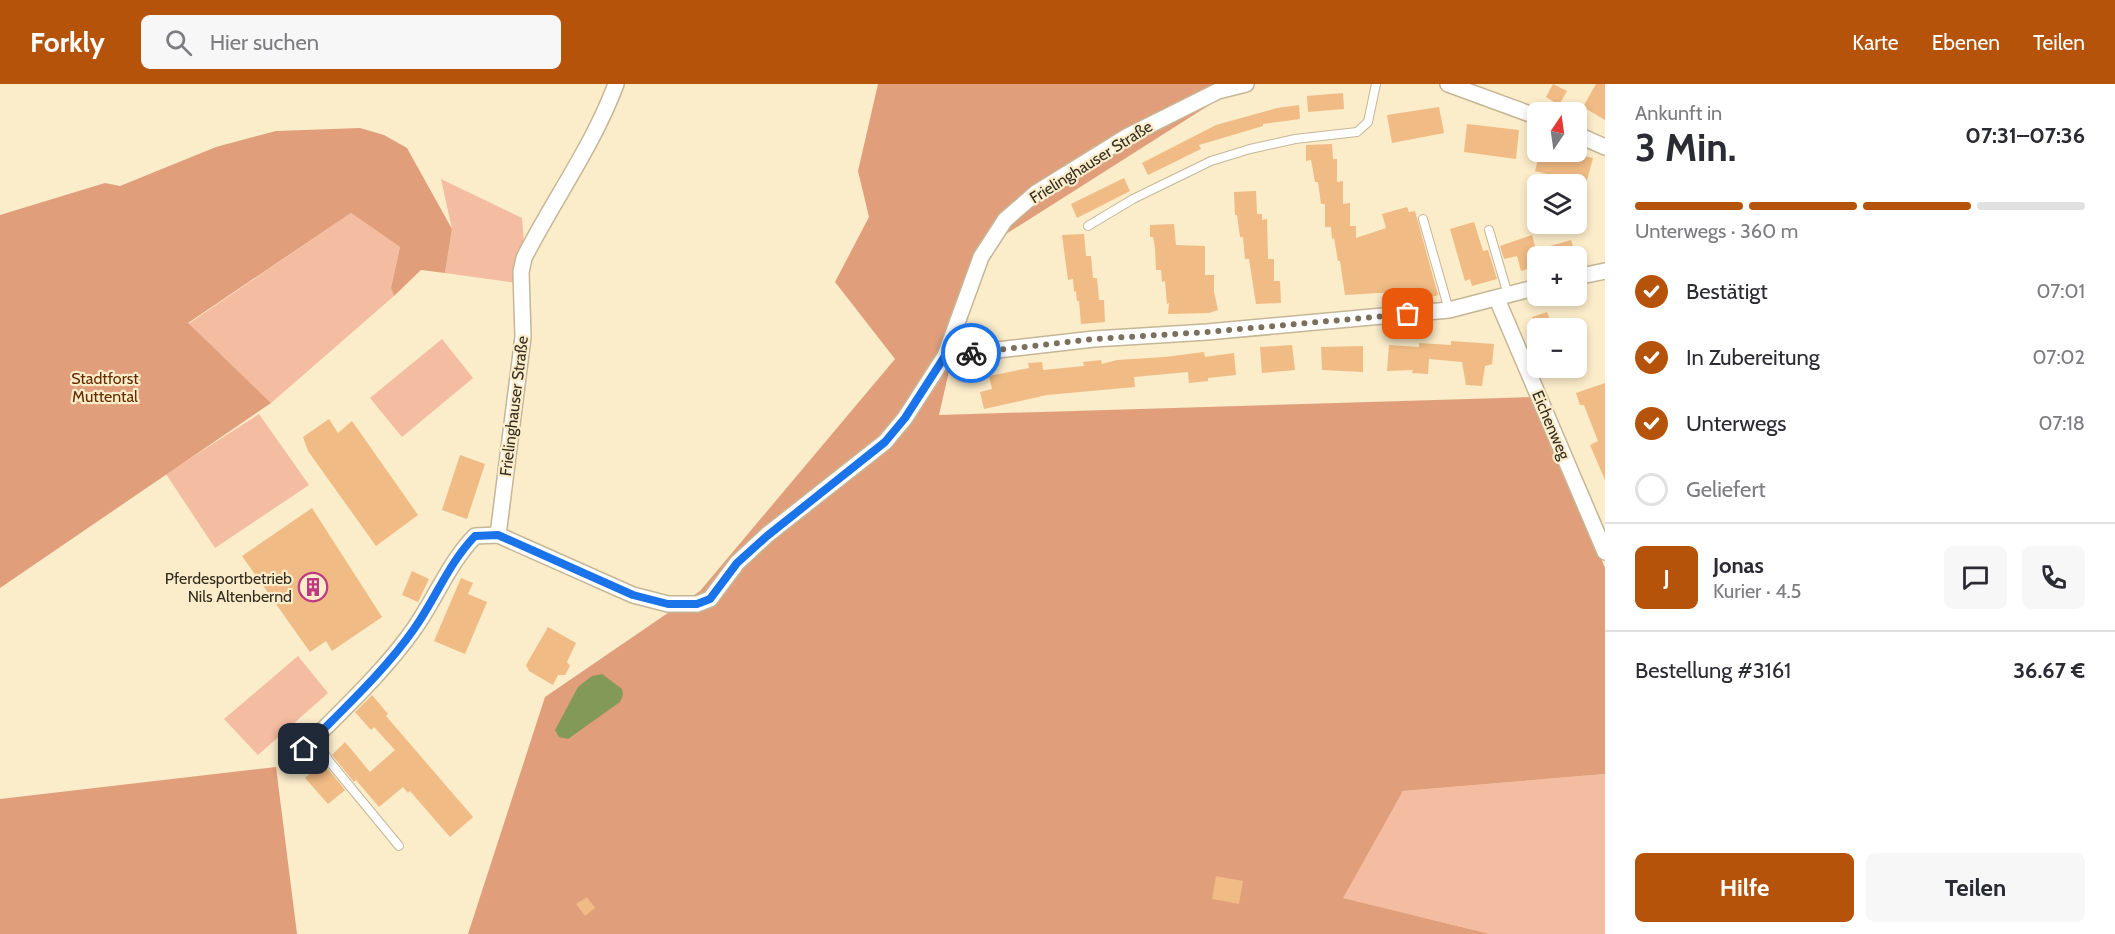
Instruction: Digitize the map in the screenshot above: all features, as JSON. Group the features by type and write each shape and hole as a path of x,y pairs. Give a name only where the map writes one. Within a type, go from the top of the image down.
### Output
{"street":[{"name":"Frielinghauser Straße","path":"616,84 604,116 585,154 524,258 521,272 523,337 498,535 633,595 668,604 697,604 710,599 737,563 767,536 885,442 905,418 945,356 981,257 1005,220 1036,193 1128,136 1218,90 1246,84"},
{"path":"1448,84 1527,113"},
{"path":"1587,139 1605,147"},
{"path":"1587,275 1605,271"},
{"path":"945,356 1094,339 1207,332 1449,310 1527,290"},
{"name":"Eichenweg","path":"1502,297 1605,552"},
{"path":"310,744 380,671 414,628 458,553 475,536 498,535"}],"lane":[{"path":"1088,226 1133,199 1211,161 1250,148 1295,139 1357,132 1368,122 1376,84"},
{"path":"1423,219 1449,310"},
{"path":"1489,230 1502,297"},
{"path":"310,744 329,760 399,846"}],"shaded area":[{"path":"441,179 522,218 524,244 518,283 445,273 452,229"},
{"path":"351,213 400,247 391,288 394,296 271,403 188,324"},
{"path":"442,339 473,378 402,437 370,398"},
{"path":"259,414 309,485 215,548 166,474"},
{"path":"298,656 328,693 258,755 224,719"},
{"path":"602,674 622,689 623,695 620,702 568,739 559,737 555,730 578,687 592,676"},
{"path":"1605,774 1605,934 1490,934 1342,898 1403,791"}],"green space":[{"path":"878,84 1219,84 1233,90 976,253 939,415 1535,397 1605,568 1605,774 1403,791 1343,898 1490,934 468,934 545,697 700,591 895,359 835,282 869,217 858,171"},
{"name":"Stadtforst Muttental","path":"360,128 384,135 407,148 452,229 445,273 421,270 394,296 391,288 400,247 351,213 188,323 271,403 0,588 0,215 105,183 120,186 216,147 276,131"},
{"path":"276,767 297,934 0,934 0,799"}],"building":[{"path":"1553,84 1567,91 1561,102 1554,102 1546,97"},
{"path":"1596,84 1605,84 1605,120 1587,109 1586,102"},
{"path":"1343,93 1344,109 1308,112 1307,96"},
{"path":"1299,105 1300,119 1263,124 1263,126 1199,145 1201,149 1148,175 1142,163 1216,125 1277,108"},
{"path":"1439,107 1444,133 1392,143 1387,115"},
{"path":"1467,124 1519,130 1516,159 1464,152"},
{"path":"1332,144 1333,159 1337,159 1337,182 1343,181 1343,204 1350,203 1350,226 1356,226 1356,238 1386,228 1382,214 1407,207 1409,212 1415,211 1438,295 1428,298 1427,295 1398,303 1395,292 1345,295 1340,261 1338,261 1334,238 1332,239 1331,227 1325,227 1325,204 1321,204 1318,182 1315,182 1311,160 1306,161 1306,145"},
{"path":"1587,157 1593,158 1587,180 1587,174 1547,174 1535,171 1537,162 1587,162"},
{"path":"1124,178 1130,191 1077,218 1071,204"},
{"path":"1256,191 1257,214 1262,214 1262,220 1267,219 1268,259 1274,259 1274,281 1280,281 1281,303 1256,304 1249,259 1245,259 1243,237 1240,237 1237,215 1235,215 1234,192"},
{"path":"1474,222 1483,251 1488,250 1497,279 1472,286 1470,279 1465,281 1450,229"},
{"path":"1174,224 1176,245 1205,246 1205,275 1214,275 1214,292 1218,310 1209,313 1168,314 1169,303 1167,304 1165,281 1162,282 1161,270 1156,270 1155,248 1153,237 1150,237 1150,225"},
{"path":"1084,234 1086,256 1091,256 1093,278 1097,278 1099,300 1104,300 1105,322 1081,324 1079,301 1077,301 1076,291 1074,292 1073,279 1068,280 1062,235"},
{"path":"1532,235 1535,246 1527,246 1527,269 1521,271 1517,256 1504,259 1500,246"},
{"path":"1571,240 1573,246 1550,246"},
{"path":"1547,312 1549,318 1532,318"},
{"path":"1451,341 1494,344 1492,364 1485,366 1482,386 1466,385 1462,362 1429,359 1428,374 1412,373 1413,370 1387,371 1389,345 1419,347 1419,343 1451,345"},
{"path":"1292,345 1295,370 1262,373 1260,347"},
{"path":"1363,346 1363,372 1322,370 1321,347"},
{"path":"1204,352 1205,357 1234,353 1236,375 1189,383 1188,372 1134,377 1135,387 1047,395 984,409 980,392 992,389 989,376 1029,368 1028,363 1042,362 1043,370 1084,366 1083,362 1101,360 1102,364 1117,360"},
{"path":"1605,383 1605,480 1590,445 1598,441 1584,405 1580,405 1576,393"},
{"path":"329,419 338,433 352,421 418,515 376,546 308,451 303,437"},
{"path":"460,455 485,464 467,519 442,510"},
{"name":"Pferdesportbetrieb Nils Altenbernd","path":"312,508 382,617 332,651 326,641 310,652 242,556"},
{"path":"412,571 429,579 418,602 402,595"},
{"path":"461,578 473,583 468,594 487,602 465,654 434,641"},
{"path":"548,627 576,643 567,662 570,666 565,675 558,675 553,685 529,671 526,665"},
{"path":"372,695 388,714 386,716 473,817 450,837 410,791 408,793 403,787 379,807 332,755 345,742 370,772 395,750 374,727 371,730 355,712"},
{"path":"323,763 345,790 328,804 305,778"},
{"path":"1216,876 1243,881 1239,904 1212,899"},
{"path":"587,897 595,908 585,916 576,904"}],"way so far":[{"path":"971,353 1094,339 1207,332 1408,314"}],"place":[{"name":"Pferdesportbetrieb Nils Altenbernd","path":"313,587"}],"route":[{"path":"304,749 380,671 414,628 458,553 475,536 498,535 543,552 633,595 668,604 697,604 710,599 737,563 767,536 885,442 905,418 945,356 971,353"}]}
